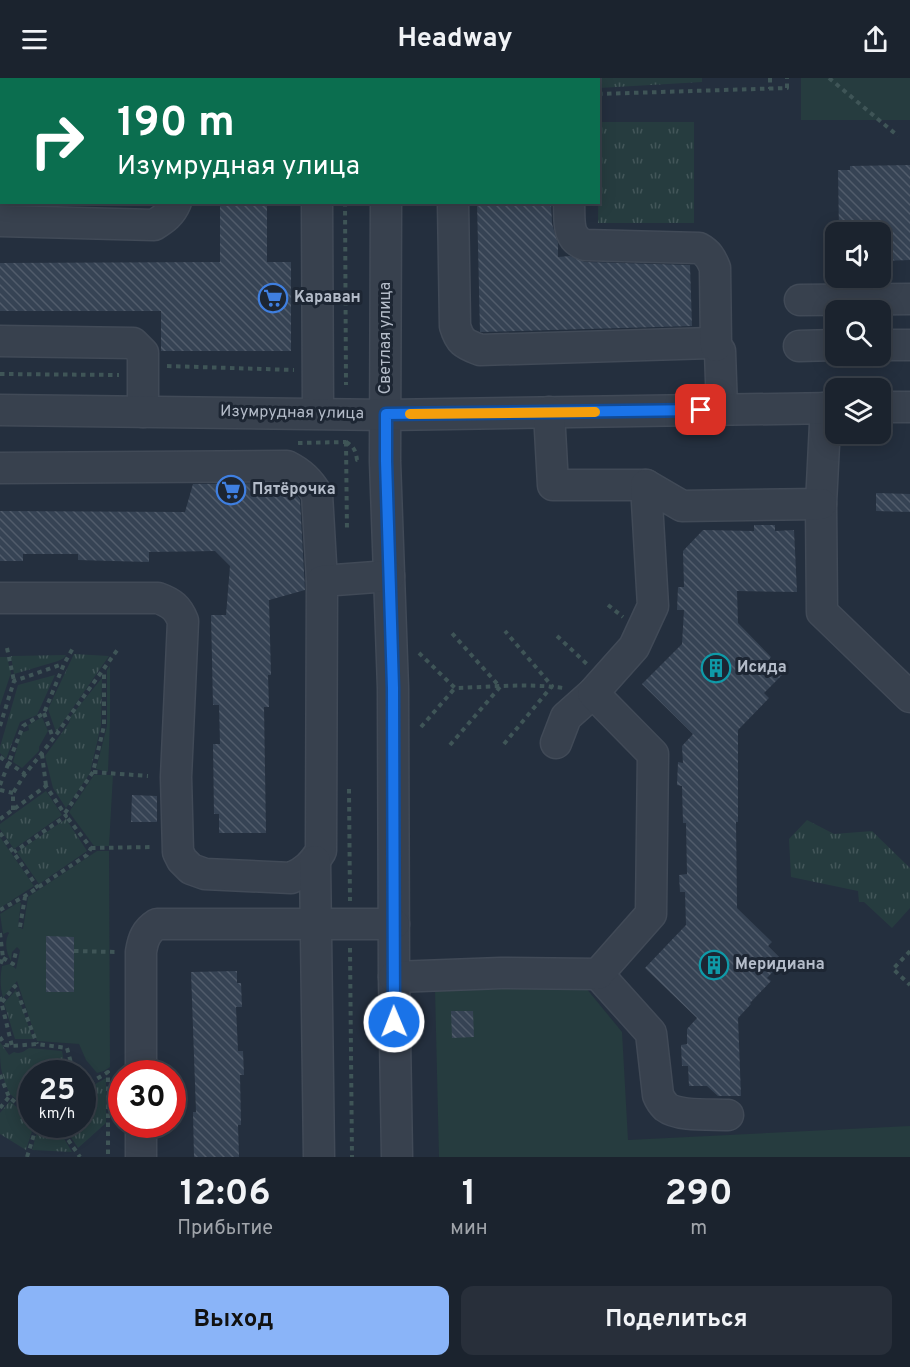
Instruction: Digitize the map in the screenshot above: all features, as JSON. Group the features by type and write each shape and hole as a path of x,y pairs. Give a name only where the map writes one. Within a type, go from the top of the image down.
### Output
{"street":[{"path":"0,221 154,225 166,218 175,204"},
{"path":"317,204 337,423"},
{"name":"Светлая улица","path":"386,204 386,461 393,688 397,1157"},
{"path":"453,204 455,326 458,337 466,345 480,350 711,343 726,349"},
{"path":"569,204 573,237 577,242 585,245 699,248 711,257 715,268 726,349 722,410"},
{"path":"800,300 910,299"},
{"path":"0,341 133,343 143,352 142,411"},
{"path":"800,346 825,345"},
{"path":"891,345 910,345"},
{"path":"891,407 910,407"},
{"name":"Изумрудная улица","path":"0,410 142,411 337,423 386,414 825,408"},
{"path":"549,412 553,485 646,484 682,506 821,504"},
{"path":"825,424 821,504 822,612 910,697"},
{"path":"0,468 287,466 299,472 310,482 317,494 322,581 321,851 315,861 303,873 291,878 205,874 191,870 182,860 178,852 176,777 183,621 179,610 170,602 158,598 0,598"},
{"path":"556,743 566,717 593,681 634,647 654,606 646,484"},
{"path":"322,581 389,576"},
{"path":"593,681 652,754 651,914 598,974"},
{"path":"315,861 319,1157"},
{"path":"141,1060 141,952 143,939 149,929 157,924 394,924"},
{"path":"394,977 501,973 598,974 651,1033 658,1095 661,1102 668,1109 679,1113 728,1115"},
{"path":"141,1138 141,1157"}],"path":[{"path":"770,78 770,89"},
{"path":"600,94 787,88 787,78"},
{"path":"829,78 898,136"},
{"path":"345,204 337,423 347,533"},
{"path":"450,632 500,687"},
{"path":"505,632 552,686"},
{"path":"557,636 593,681"},
{"path":"0,726 14,681 7,648"},
{"path":"0,785 24,726 44,712 73,648"},
{"path":"13,810 13,793 25,774 118,649"},
{"path":"419,653 455,688 552,686 593,681"},
{"path":"14,681 64,664"},
{"path":"14,852 66,814 93,772 104,726 104,669"},
{"path":"504,744 552,686"},
{"path":"450,745 500,687"},
{"path":"421,727 455,688"},
{"path":"44,712 53,739"},
{"path":"42,753 46,786 91,848"},
{"path":"0,757 25,774"},
{"path":"93,772 148,776"},
{"path":"349,782 352,1157"},
{"path":"0,819 46,786"},
{"path":"0,790 13,793"},
{"path":"0,833 38,888"},
{"path":"91,848 178,846"},
{"path":"0,910 26,896 87,855 91,848"},
{"path":"20,927 26,896"},
{"path":"0,933 3,958 0,965"},
{"path":"74,951 141,952"},
{"path":"910,951 893,969 910,985"},
{"path":"3,958 13,964 16,952"},
{"path":"12,1046 1,1000 15,986 37,1044"},
{"path":"0,1037 5,1045 37,1044 67,1048 70,1060"},
{"path":"96,1079 108,1072 108,1157"},
{"path":"0,1075 9,1097 18,1104"},
{"path":"0,1108 9,1097"},
{"path":"27,1157 33,1138"},
{"path":"67,1138 80,1157"}],"green space":[{"path":"600,78 702,78 702,82 600,88"},
{"path":"801,78 910,78 910,120 801,120"},
{"path":"600,122 694,122 694,223 598,223"},
{"path":"74,654 109,656 56,732 48,709"},
{"path":"66,655 58,661 14,674 11,656"},
{"path":"0,657 7,657 11,673 0,706"},
{"path":"110,666 108,772 96,769 107,726 107,670"},
{"path":"55,675 37,715 20,722 6,759 0,753 0,747 18,685"},
{"path":"102,678 101,725 90,773 66,808 53,788 45,756 69,723 71,716"},
{"path":"42,717 48,731 39,751 22,768 13,762 21,733 29,730 28,725"},
{"path":"94,775 113,775 109,846 94,846 69,812"},
{"path":"46,791 62,815 14,849 0,829 0,824"},
{"path":"66,819 87,851 39,884 17,852"},
{"path":"807,820 834,834 872,831 910,868 910,908 892,928 864,902 859,902 858,891 791,877 789,839"},
{"path":"0,837 34,886 0,908"},
{"path":"97,851 109,851 110,1060 108,1060 108,1068 104,1071 97,1073 96,1060 86,1060 79,1044 37,1041 17,981 3,998 2,966 10,964 16,969 20,950 17,947 12,952 11,961 6,947 9,933 3,934 0,914 19,902 21,903 18,927 23,929 28,897"},
{"path":"586,988 622,1032 628,1140 910,1126 910,1157 439,1157 435,989"},
{"path":"16,990 33,1039 15,1039 4,1003"},
{"path":"0,1042 9,1055 29,1048 62,1051 64,1060 18,1060 18,1101 10,1094 4,1080"},
{"path":"106,1078 106,1123 96,1132 96,1084"},
{"path":"10,1101 18,1108 18,1138 30,1138 26,1150 0,1134 0,1113"},
{"path":"35,1138 64,1138 72,1152 32,1150"},
{"path":"71,1138 89,1138 78,1148"}],"building":[{"path":"910,165 910,260 891,261 891,222 839,222 838,170 850,170 850,166"},
{"path":"220,204 267,204 267,262 291,262 291,351 161,351 161,311 0,311 0,263 220,262"},
{"path":"477,204 551,204 552,224 558,243 558,257 570,256 585,262 690,265 692,326 480,332"},
{"path":"283,483 300,500 305,590 269,600 271,675 268,675 269,707 264,707 266,833 219,833 219,814 214,814 213,744 220,744 219,705 213,705 211,615 226,615 230,566 215,551 149,552 149,562 78,560 78,554 23,554 23,561 0,561 0,511 185,512 193,484"},
{"path":"876,493 910,494 910,512 876,511"},
{"path":"754,525 775,525 775,531 794,530 797,592 737,591 738,623 771,657 768,661 782,675 764,693 769,698 738,730 737,908 772,942 768,946 783,961 767,978 771,981 738,1018 741,1096 718,1096 707,1086 689,1086 688,1066 682,1066 681,1045 687,1044 687,1029 697,1018 645,968 686,925 685,892 680,892 679,875 687,874 686,823 683,823 682,786 677,785 678,762 683,763 682,746 693,734 642,684 682,644 684,610 677,610 678,587 684,587 683,551 703,530 754,531"},
{"path":"132,795 157,796 157,822 131,822"},
{"path":"46,936 74,937 74,992 46,992"},
{"path":"237,971 237,983 241,983 242,1007 236,1007 238,1051 243,1051 244,1075 240,1075 239,1157 194,1157 193,1112 196,1112 191,972"},
{"path":"451,1011 473,1011 474,1037 452,1038"}],"slow traffic":[{"path":"410,414 595,412"}],"place":[{"name":"Караван","path":"273,298"},
{"name":"Пятёрочка","path":"231,490"},
{"name":"Исида","path":"716,668"},
{"name":"Меридиана","path":"714,965"}],"route":[{"path":"394,1022 393,688 386,414 701,410"}]}
